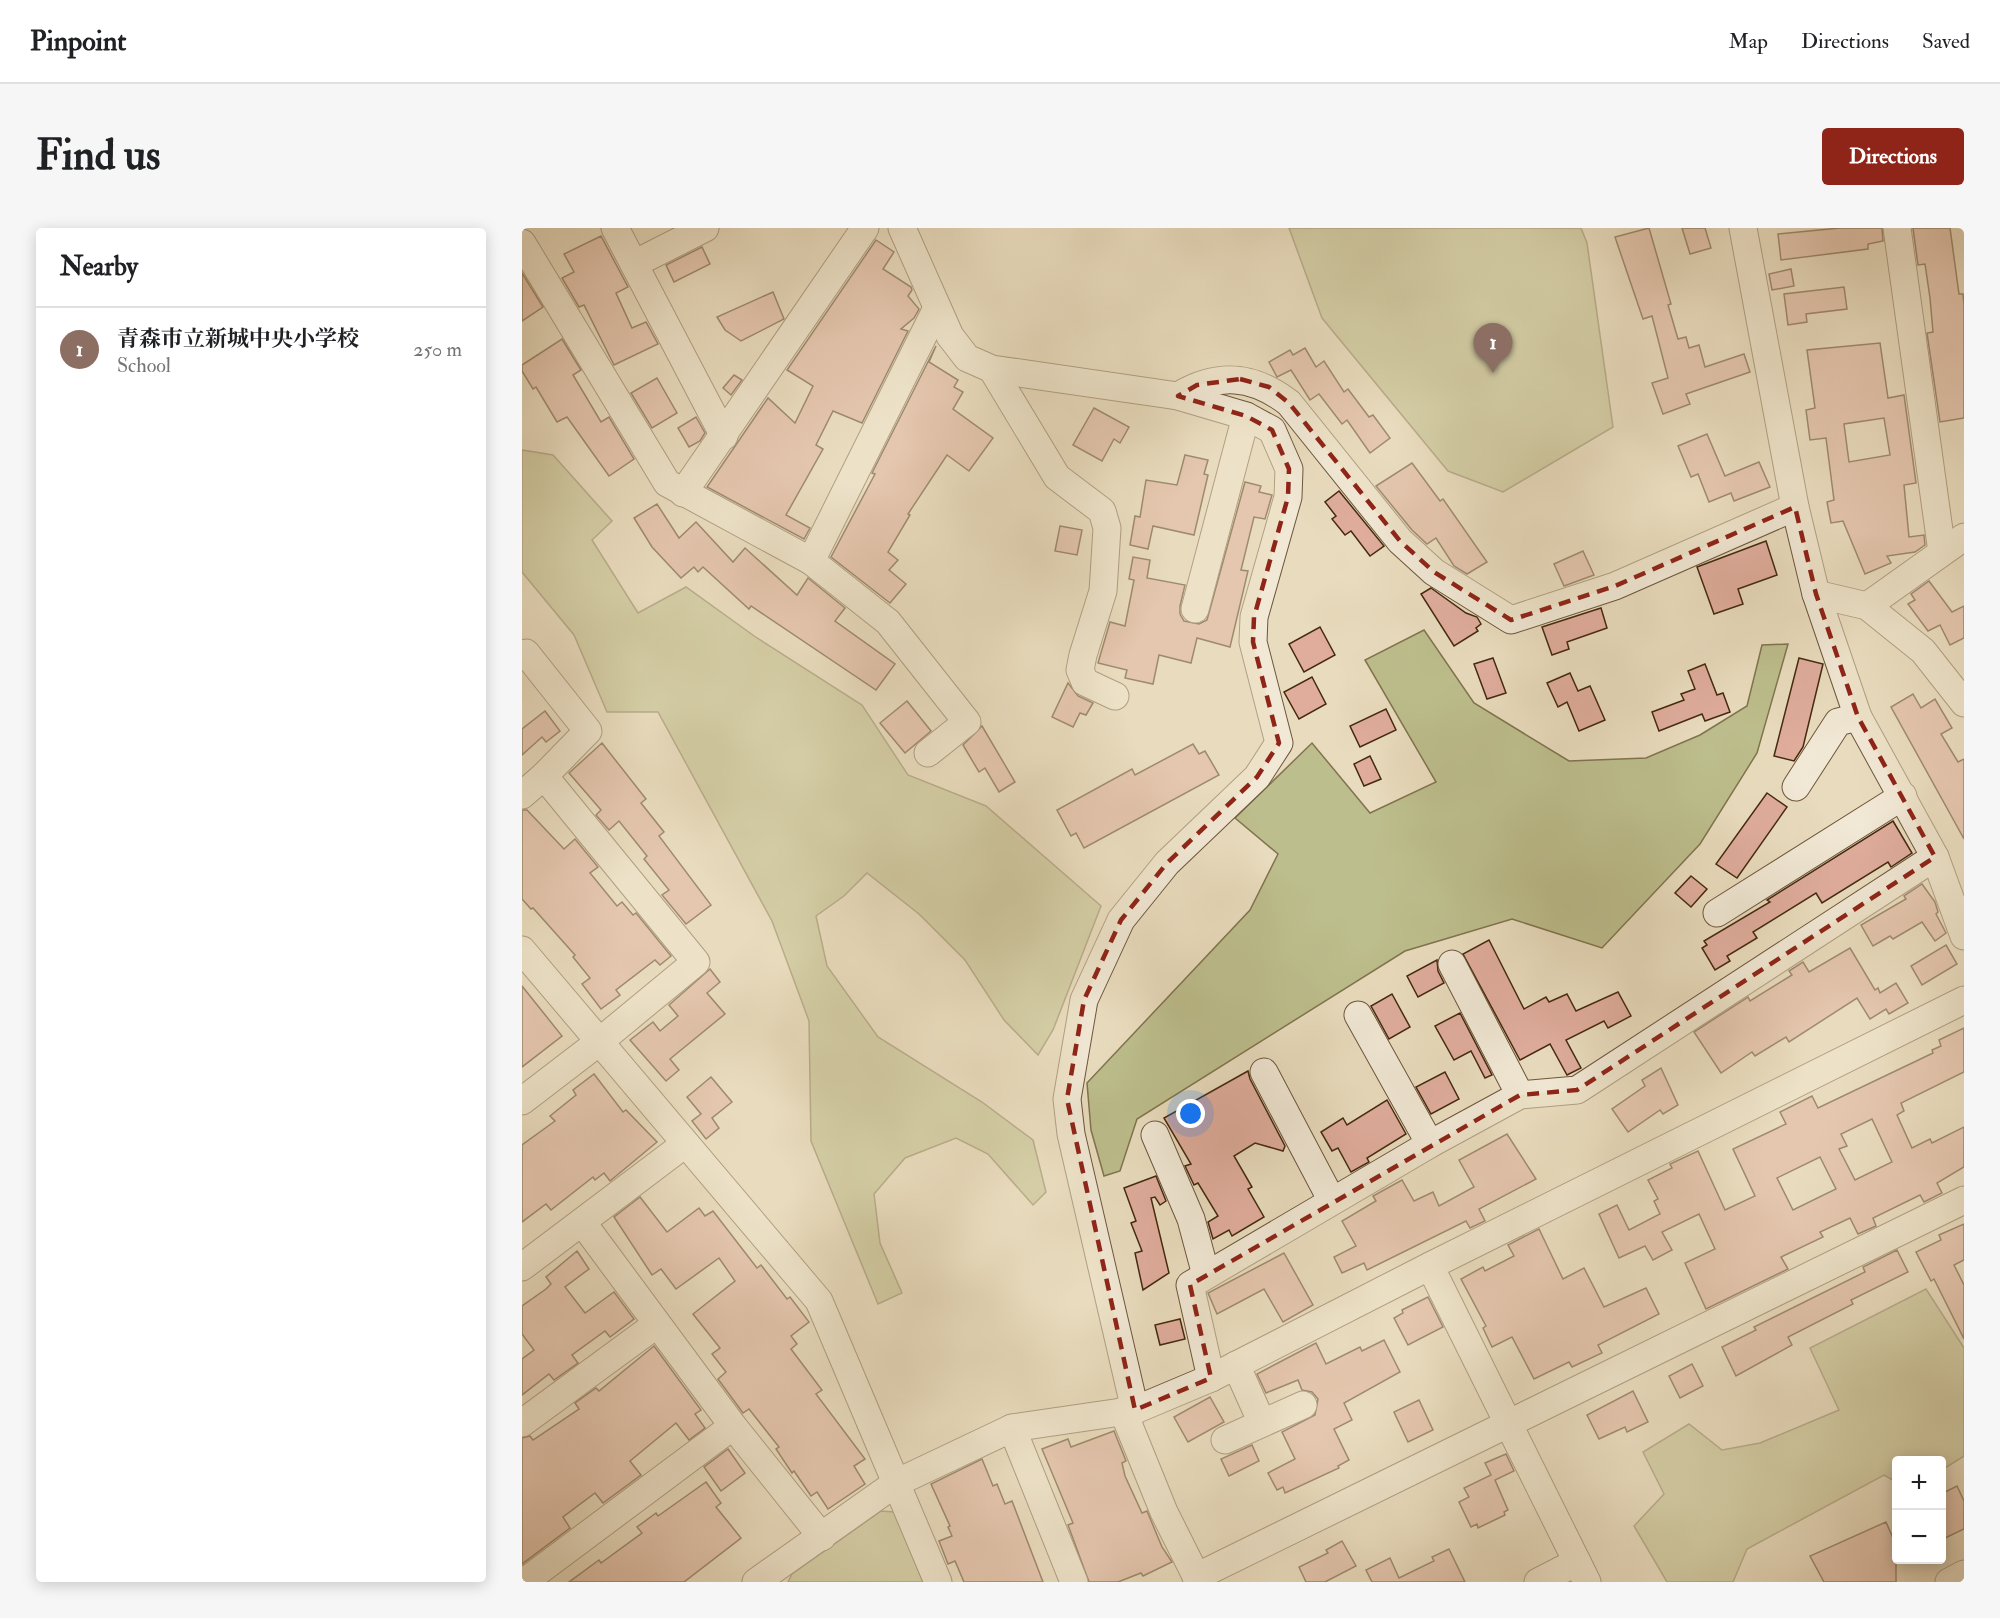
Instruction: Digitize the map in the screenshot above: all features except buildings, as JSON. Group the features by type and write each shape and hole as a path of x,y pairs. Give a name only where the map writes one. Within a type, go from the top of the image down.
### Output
{"street":[{"path":"615,228 724,436"},
{"path":"634,264 705,228"},
{"path":"683,493 865,228"},
{"path":"902,228 950,336 967,358 992,369 1178,396 1246,416 1272,430 1289,469 1288,497 1254,617 1253,642 1279,743 1257,777 1167,863 1121,920 1084,1000 1067,1099 1071,1134 1129,1410 1164,1512 1198,1580 1506,1423 1964,1200"},
{"path":"1743,228 1795,507 1816,594 1858,717 1935,857 1964,936"},
{"path":"1898,228 1942,552"},
{"path":"522,243 667,483 811,561 888,622 967,722 928,753"},
{"path":"811,561 937,308"},
{"path":"992,369 1057,477 1102,511 1107,528 1103,591 1080,670 1084,682 1115,696"},
{"path":"1178,396 1197,385 1240,379 1269,387 1289,403 1400,540 1434,572 1511,620 1615,586 1795,507"},
{"path":"1195,609 1246,416"},
{"path":"1866,606 1964,537"},
{"path":"1816,594 1866,606 1923,651 1964,703"},
{"path":"522,654 526,653 588,731 522,795"},
{"path":"1796,787 1838,722 1858,717"},
{"path":"522,1101 599,1042 696,962 544,776"},
{"path":"1717,913 1903,796"},
{"path":"1211,1378 1190,1285 1430,1144 1520,1095 1577,1090 1935,857"},
{"path":"522,950 819,1301 938,1582"},
{"path":"1452,964 1520,1095"},
{"path":"756,1582 896,1483 1012,1428 1129,1410 1211,1378 1430,1266 1964,1000"},
{"path":"1358,1016 1430,1144"},
{"path":"1264,1072 1332,1201"},
{"path":"1155,1135 1191,1219 1206,1275"},
{"path":"522,1267 685,1144"},
{"path":"582,1222 733,1426 822,1537"},
{"path":"1430,1266 1582,1572 1538,1582"},
{"path":"522,1423 657,1324"},
{"path":"1236,1365 1262,1423"},
{"path":"1225,1440 1303,1405"},
{"path":"524,1582 733,1426"},
{"path":"1012,1428 1074,1582"},
{"path":"1949,1582 1964,1575"}],"highlighted area":[{"path":"1240,379 1269,387 1289,403 1400,541 1434,572 1511,620 1615,586 1795,507 1816,594 1858,717 1935,857 1577,1090 1520,1095 1190,1285 1211,1378 1135,1410 1067,1099 1084,1000 1121,920 1167,863 1257,777 1279,743 1253,642 1254,617 1288,497 1289,469 1272,430 1246,416 1178,396 1197,385"}],"green space":[{"path":"1289,228 1581,228 1587,243 1613,427 1503,492 1448,471 1322,318"},
{"path":"522,450 553,455 612,521 592,540 638,613 686,587 757,638 862,705 908,775 986,806 1101,906 1053,1030 1038,1055 1004,1020 965,960 919,914 867,873 844,896 816,916 827,966 878,1037 982,1102 1033,1140 1046,1192 1033,1205 988,1154 956,1138 905,1158 874,1194 880,1243 902,1293 878,1304 811,1141 809,1021 772,921 658,712 607,712 574,635 522,572"},
{"path":"1424,630 1474,703 1569,761 1646,758 1700,735 1747,706 1762,645 1788,644 1757,753 1700,844 1602,948 1512,919 1405,951 1137,1119 1120,1171 1104,1176 1091,1130 1087,1083 1250,910 1278,854 1235,818 1312,743 1370,813 1436,782 1365,660"},
{"path":"1926,1289 1964,1348 1964,1456 1946,1467 1946,1456 1892,1456 1892,1480 1884,1475 1747,1549 1733,1582 1667,1582 1634,1526 1664,1494 1643,1452 1689,1424 1722,1450 1760,1443 1839,1410 1810,1348"},
{"path":"881,1511 894,1512 923,1582 788,1582 792,1574"}],"place":[{"name":"青森市立新城中央小学校","path":"1493,373"}]}
